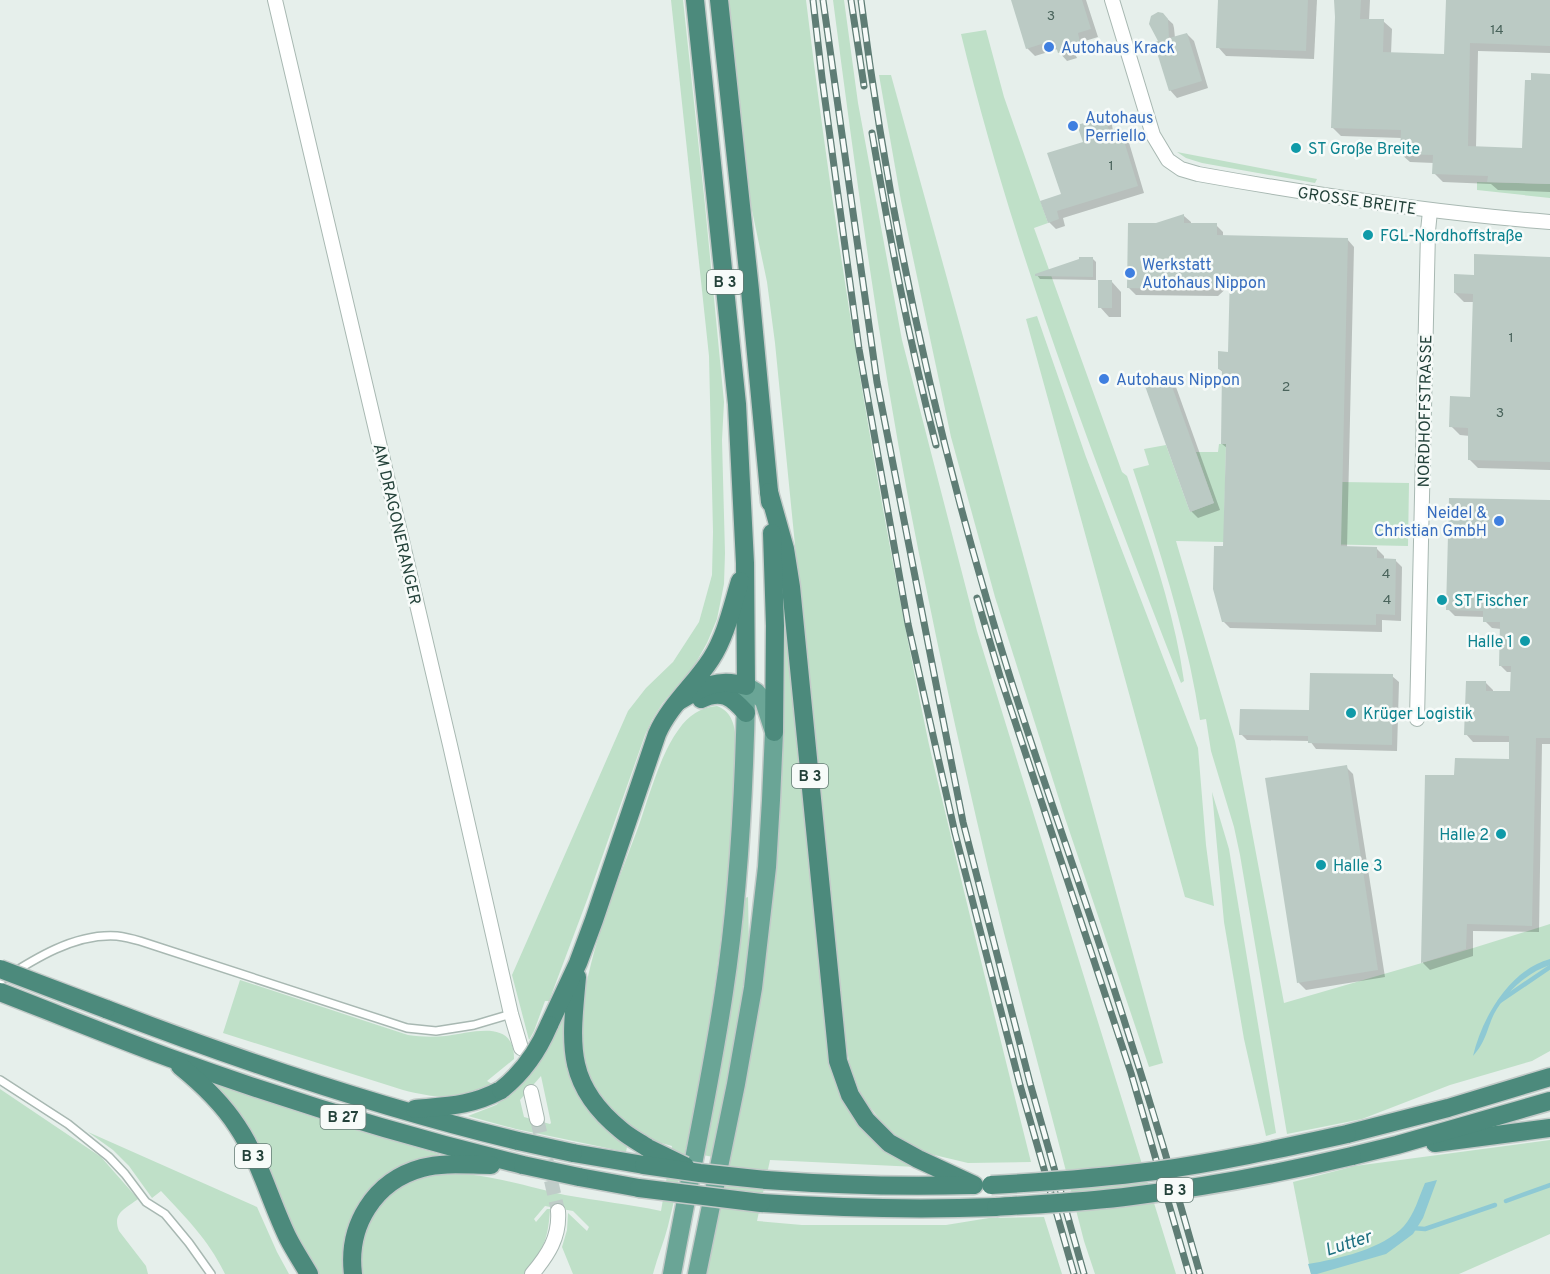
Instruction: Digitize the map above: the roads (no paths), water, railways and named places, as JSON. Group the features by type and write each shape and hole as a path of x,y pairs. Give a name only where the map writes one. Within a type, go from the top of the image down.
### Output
{"highway":[{"name":"B 3","path":"695,0 737,404 745,563 746,686"},
{"name":"B 3","path":"719,0 769,492 774,569 774,732"},
{"name":"B 3","path":"769,492 785,549 791,587 838,1061 850,1095 866,1120 890,1143 918,1159 983,1185"},
{"path":"401,1110 470,1103 501,1090 529,1064 578,963 659,728 715,652 727,624 745,563"},
{"path":"679,701 701,688 717,683 746,686"},
{"path":"649,758 677,718 704,697 715,694 724,695 737,703 746,713"},
{"path":"578,963 573,1038 579,1075 588,1095 604,1115 646,1157"},
{"name":"B 27","path":"0,969 254,1064 401,1110"},
{"name":"B 27","path":"0,992 169,1058 364,1124 521,1165"},
{"name":"B 3","path":"169,1058 190,1074 220,1104 237,1126 256,1163 288,1238 309,1274"},
{"path":"1520,1086 1550,1064"},
{"name":"B 3","path":"646,1157 700,1173 841,1185 983,1185 1042,1182 1157,1171 1246,1156 1347,1134 1448,1108 1550,1077"},
{"name":"B 3","path":"1493,1118 1550,1087"},
{"name":"B 3","path":"353,1274 352,1250 361,1218 370,1203 400,1176 421,1168 441,1165 521,1165 639,1188 761,1203 881,1209 996,1207 1094,1200 1174,1191 1260,1176 1397,1145 1550,1101"},
{"path":"401,1110 573,1153 646,1157"},
{"path":"1397,1145 1458,1141 1550,1128"}],"main road":[{"path":"746,686 764,701 774,732"},
{"name":"B 3","path":"672,1274 725,990 736,890 744,781 746,686"},
{"name":"B 3","path":"697,1274 753,988 767,867 774,732"}],"street":[{"name":"AM DRAGONERANGER","path":"275,0 521,1048"},
{"name":"GROSSE BREITE","path":"1112,0 1153,135 1168,160 1181,169 1322,196 1430,211 1550,222"},
{"name":"NORDHOFFSTRASSE","path":"1417,719 1430,211"},
{"path":"531,1092 537,1119"},
{"path":"532,1274 554,1244 558,1230 558,1211"}],"lane":[{"path":"0,981 54,949 95,937 118,936 140,941 407,1028 436,1031 512,1014"},
{"path":"0,1080 68,1124 109,1157 146,1202 165,1214 211,1274"}],"water":[{"path":"1550,959 1550,965 1525,978 1504,998 1473,1056 1483,1026 1500,997 1522,973"},
{"path":"1437,1180 1423,1218 1413,1234 1386,1254 1311,1274 1308,1264 1359,1252 1395,1234 1411,1217 1425,1183"}],"waterway":[{"name":"Lutter","path":"1500,1001 1550,967"},
{"path":"1506,1201 1550,1185"},
{"path":"1412,1228 1425,1229 1495,1205"}],"tunnel":[{"path":"537,1119 558,1211"}],"railway":[{"path":"813,0 859,349 908,624 955,833 1020,1085 1074,1274"},
{"path":"823,0 877,382 963,822 1030,1083 1084,1274"},
{"path":"851,0 864,86"},
{"path":"861,0 871,76 897,226 928,376 965,524 1011,681 1136,1059 1200,1274"},
{"path":"872,133 901,290 936,445"},
{"path":"977,598 1000,676 1131,1073 1189,1274"}],"place":[{"name":"Autohaus Krack","path":"1049,47"},
{"name":"Autohaus Perriello","path":"1073,126"},
{"name":"ST Große Breite","path":"1296,148"},
{"name":"FGL-Nordhoffstraße","path":"1368,235"},
{"name":"Werkstatt Autohaus Nippon","path":"1130,273"},
{"name":"Autohaus Nippon","path":"1104,379"},
{"name":"Neidel & Christian GmbH","path":"1499,521"},
{"name":"ST Fischer","path":"1442,600"},
{"name":"Halle 1","path":"1525,641"},
{"name":"Krüger Logistik","path":"1351,713"},
{"name":"Halle 2","path":"1501,834"},
{"name":"Halle 3","path":"1321,865"}]}
